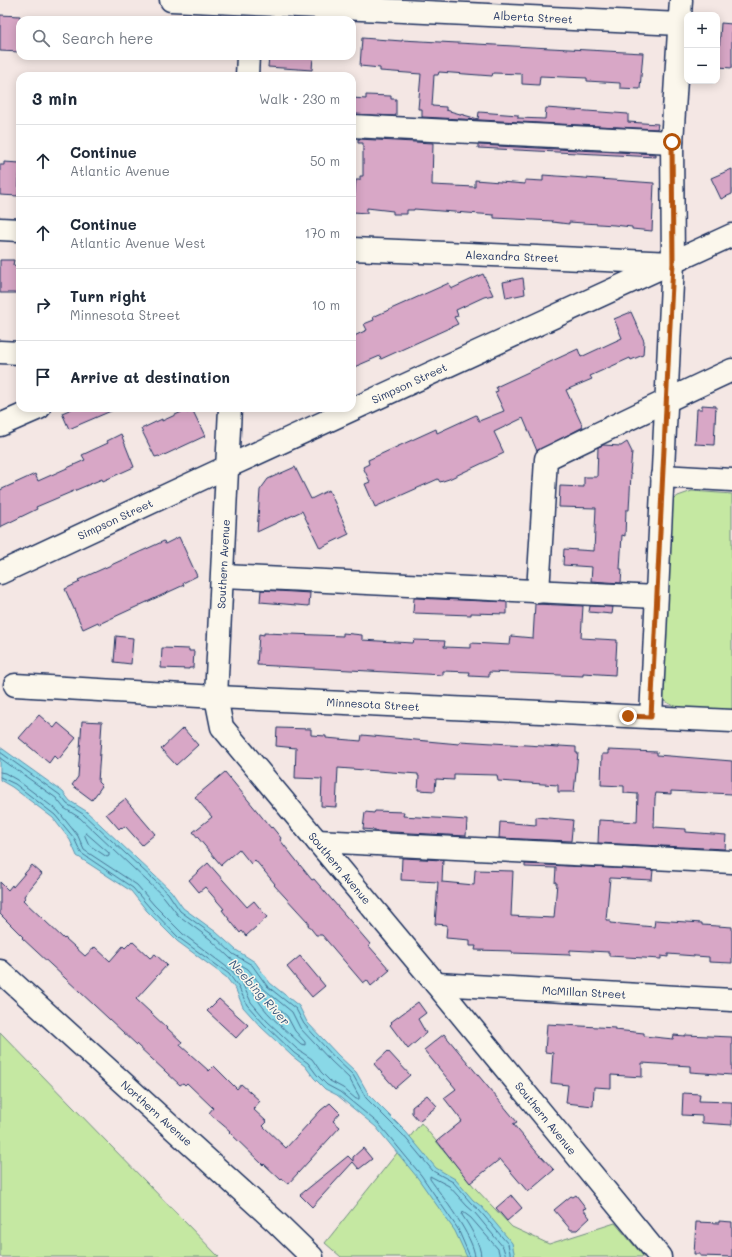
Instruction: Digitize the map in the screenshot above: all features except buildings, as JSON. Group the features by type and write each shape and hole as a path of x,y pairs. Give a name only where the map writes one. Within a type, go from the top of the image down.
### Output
{"street":[{"name":"Alberta Street","path":"171,0 250,8 680,24"},
{"path":"651,717 673,263 672,142 681,0"},
{"path":"247,72 248,60"},
{"path":"356,126 672,142"},
{"path":"0,229 16,230"},
{"name":"Simpson Street","path":"356,408 732,236"},
{"name":"Alexandra Street","path":"356,249 673,263"},
{"path":"356,261 376,250"},
{"path":"0,352 16,353"},
{"path":"538,592 546,459 666,400 732,370"},
{"path":"0,425 30,412"},
{"name":"Southern Avenue","path":"230,412 216,698 222,727 436,984 660,1257"},
{"name":"Simpson Street","path":"0,573 347,412"},
{"path":"662,476 732,480"},
{"path":"223,576 656,597"},
{"name":"Minnesota Street","path":"15,685 216,698 732,721"},
{"path":"317,841 732,862"},
{"name":"Northern Avenue","path":"0,971 276,1222 312,1257"},
{"name":"McMillan Street","path":"436,984 732,1000"}],"green space":[{"path":"692,491 732,494 732,710 676,707 664,701 660,687 667,504 678,496"},
{"path":"0,1032 219,1257 0,1257"},
{"path":"421,1123 476,1189 512,1227 549,1244 615,1223 644,1257 341,1257 325,1243"}],"water":[{"name":"Neebing River","path":"0,747 63,792 70,801 86,811 171,891 183,908 216,932 236,950 255,962 270,983 299,1006 307,1022 356,1072 369,1095 406,1132 436,1168 455,1179 473,1200 482,1207 512,1243 515,1257 467,1257 455,1231 417,1177 376,1127 337,1095 325,1089 305,1066 261,1027 243,1007 236,990 226,977 177,941 147,911 131,891 77,856 70,840 53,818 12,787 0,780"}],"route":[{"path":"628,716 651,717 673,263 672,142"}]}
